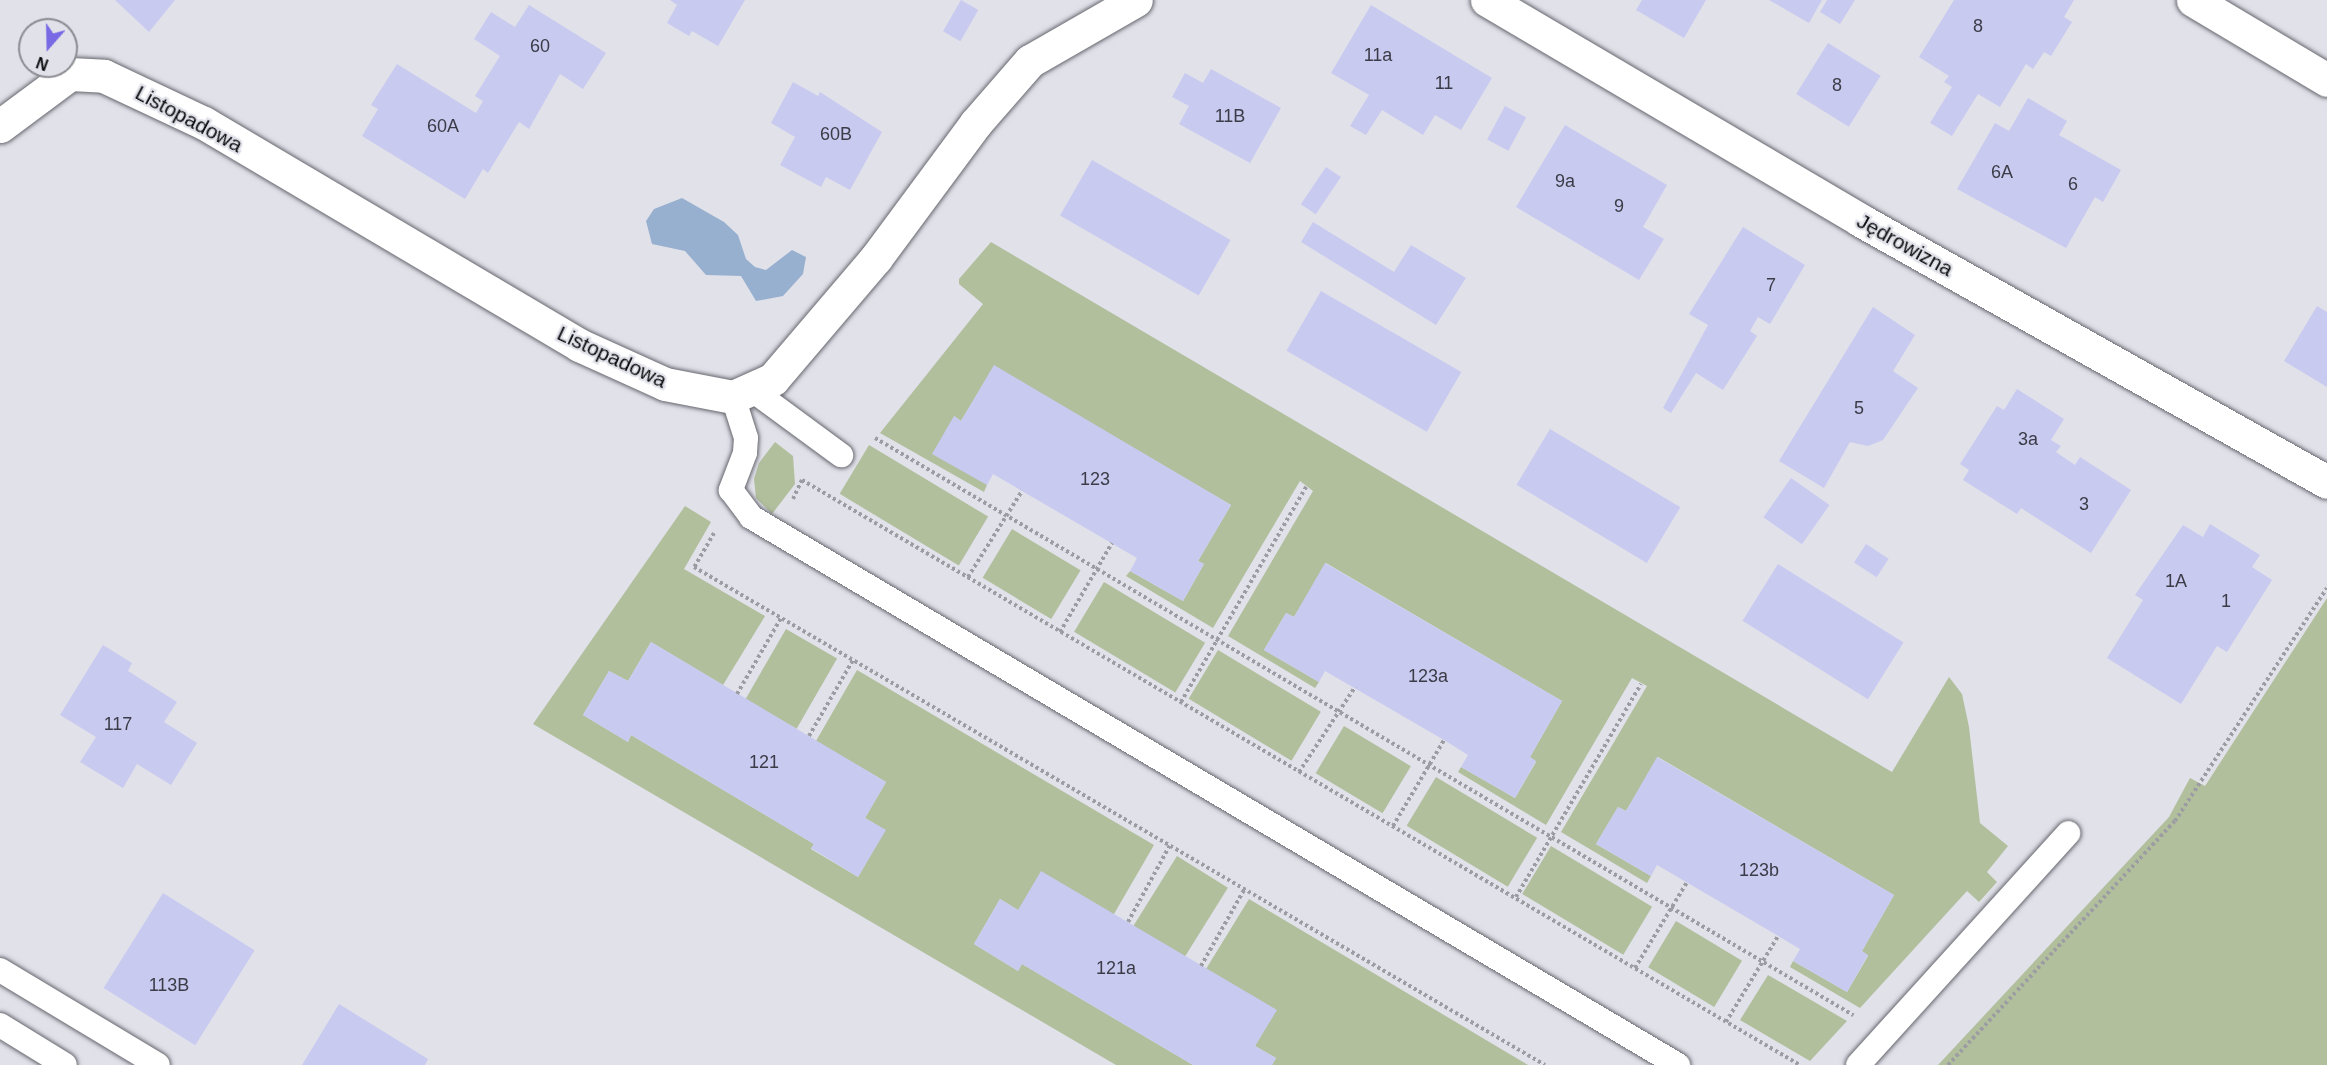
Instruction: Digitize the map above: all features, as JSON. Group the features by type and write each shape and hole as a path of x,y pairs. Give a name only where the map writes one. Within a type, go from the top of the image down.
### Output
{"street":[{"path":"742,393 773,379 876,258 975,124 1030,61 1136,0"},
{"name":"Jędrowizna","path":"1486,0 1860,220 2327,482"},
{"path":"2193,0 2327,80"},
{"name":"Listopadowa","path":"0,126 70,74 104,76 204,123 579,345 665,384 742,393"}],"lane":[{"path":"742,393 841,455"},
{"path":"742,393 745,453 731,490 751,517 1678,1065"},
{"path":"1857,1065 2068,833"},
{"path":"0,970 158,1065"},
{"path":"0,1025 65,1065"}],"path":[{"path":"869,434 1670,910 1860,1019"},
{"path":"771,529 801,489 804,470"},
{"path":"802,480 1800,1065"},
{"path":"1181,702 1218,642 1306,487"},
{"path":"968,577 1022,491"},
{"path":"736,496 694,567 1545,1065"},
{"path":"1060,632 1112,543"},
{"path":"1948,1065 2175,821 2327,588"},
{"path":"737,694 781,618"},
{"path":"809,736 853,660"},
{"path":"1516,897 1641,684"},
{"path":"1299,772 1354,687"},
{"path":"1393,826 1444,740"},
{"path":"1128,922 1170,845"},
{"path":"1635,968 1687,882"},
{"path":"1201,966 1244,890"},
{"path":"1726,1022 1778,936"}],"green space":[{"path":"991,242 1892,772 1949,677 1962,694 1969,727 1980,823 2008,846 1987,872 1997,882 1979,902 1967,891 1860,1008 1790,967 1793,961 1847,992 1868,956 1862,951 1894,895 1658,757 1626,811 1618,807 1596,844 1651,876 1647,883 1561,832 1647,686 1632,678 1546,825 1458,772 1461,767 1515,798 1536,762 1530,757 1562,701 1326,563 1294,617 1286,613 1264,650 1319,682 1315,688 1228,636 1313,491 1300,481 1213,628 1126,576 1130,571 1183,601 1204,564 1198,561 1231,505 994,366 961,421 954,416 987,485 984,492 880,433 983,304 959,284 959,279"},
{"path":"775,442 793,456 795,484 772,514 756,498 754,479 759,463"},
{"path":"869,445 988,517 959,565 840,494"},
{"path":"685,506 711,522 684,569 765,616 723,685 651,642 628,681 609,671 583,715 628,742 631,735 814,844 811,849 858,877 885,830 865,818 886,782 816,741 857,670 1154,845 1114,914 1018,910 1000,899 974,944 1018,971 1022,964 1193,1065 1116,1065 533,724"},
{"path":"1012,529 1081,570 1051,619 983,578"},
{"path":"1104,582 1205,643 1175,692 1074,632"},
{"path":"2327,598 2327,1065 1938,1065 2169,817 2190,778 2205,786"},
{"path":"786,629 837,658 797,729 746,699"},
{"path":"1218,650 1321,712 1292,761 1189,699"},
{"path":"1344,726 1411,766 1383,813 1316,773"},
{"path":"1436,777 1537,838 1508,887 1407,826"},
{"path":"1551,846 1652,907 1623,955 1522,894"},
{"path":"1177,856 1228,888 1184,958 1133,926"},
{"path":"1249,899 1528,1065 1272,1065 1276,1058 1255,1046 1276,1010 1206,969"},
{"path":"1676,921 1742,961 1714,1007 1648,967"},
{"path":"1768,975 1847,1021 1810,1061 1740,1020"}],"water":[{"path":"682,198 724,222 738,235 746,259 755,267 766,270 792,250 806,257 803,274 783,296 756,301 741,276 706,275 685,251 652,244 646,221 654,209"}],"building":[{"path":"115,0 175,0 149,32"},
{"path":"670,0 745,0 718,46 692,31 689,36 667,23 677,5"},
{"path":"961,0 978,10 960,41 943,31"},
{"path":"1642,0 1706,0 1684,38 1636,10"},
{"path":"1769,0 1822,0 1809,23"},
{"path":"1827,0 1855,0 1840,24 1820,12"},
{"path":"1954,0 2074,0 2064,17 2072,22 2051,56 2044,52 2033,69 2026,64 2000,107 1978,94 1952,136 1930,123 1952,87 1944,82 1949,76 1919,57"},
{"path":"529,5 606,53 583,89 560,74 529,129 519,122 488,173 483,169 465,199 362,136 378,109 371,105 397,64 476,113 483,101 475,96 500,56 474,39 491,12 515,27"},
{"path":"1371,5 1492,78 1461,130 1435,115 1423,135 1382,110 1366,135 1350,126 1369,95 1331,73"},
{"path":"1828,43 1881,76 1849,127 1796,94"},
{"path":"1211,69 1281,108 1250,163 1179,124 1189,106 1172,97 1185,73 1203,83"},
{"path":"793,82 818,96 820,92 882,132 850,190 826,177 821,187 780,165 795,137 771,123"},
{"path":"2028,98 2067,121 2059,135 2121,170 2103,202 2095,197 2066,248 1957,189 1995,123 2009,131"},
{"path":"1505,106 1526,117 1508,151 1487,140"},
{"path":"1565,125 1667,185 1643,227 1664,239 1639,280 1516,207"},
{"path":"1092,160 1231,240 1199,295 1060,215"},
{"path":"1326,167 1341,177 1316,214 1301,204"},
{"path":"1313,222 1394,272 1411,245 1466,278 1436,325 1301,242"},
{"path":"1743,227 1805,265 1770,324 1758,317 1750,331 1757,336 1723,390 1696,373 1671,413 1663,408 1708,325 1689,314"},
{"path":"1321,291 1461,372 1427,432 1286,351"},
{"path":"2317,306 2327,312 2327,387 2284,361"},
{"path":"1873,307 1915,335 1893,371 1918,388 1883,440 1868,446 1850,442 1824,488 1779,461"},
{"path":"994,365 1231,505 1198,561 1204,564 1183,601 1130,571 1137,558 993,474 987,485 932,454 954,416 961,421"},
{"path":"2017,389 2064,419 2051,440 2061,446 2056,452 2075,465 2080,457 2131,490 2091,553 2021,508 2017,514 1963,480 1969,470 1960,464 1997,406 2004,410"},
{"path":"1550,429 1680,507 1647,563 1517,485"},
{"path":"1791,478 1830,505 1802,544 1763,517"},
{"path":"2210,524 2260,555 2252,567 2272,580 2227,652 2217,646 2181,704 2107,658 2143,600 2135,595 2183,525 2203,537"},
{"path":"1866,544 1889,559 1877,577 1854,562"},
{"path":"1325,563 1562,701 1530,757 1536,761 1515,798 1461,767 1468,755 1444,740 1325,671 1319,682 1264,650 1286,613 1294,617"},
{"path":"1778,564 1904,642 1868,699 1742,621"},
{"path":"651,642 886,782 865,818 886,830 858,877 811,848 814,844 631,735 628,742 583,715 609,671 628,681"},
{"path":"103,645 132,663 128,671 177,702 164,722 197,743 171,785 137,764 123,788 80,762 96,737 60,715"},
{"path":"1657,757 1894,895 1862,951 1868,955 1847,992 1793,961 1800,949 1763,927 1657,865 1651,876 1596,844 1618,807 1626,811"},
{"path":"1041,871 1277,1010 1255,1046 1276,1058 1272,1065 1193,1065 1022,964 1018,971 974,944 1000,899 1018,910"},
{"path":"163,893 255,950 195,1045 104,988"},
{"path":"339,1004 428,1059 425,1065 302,1065"}]}
